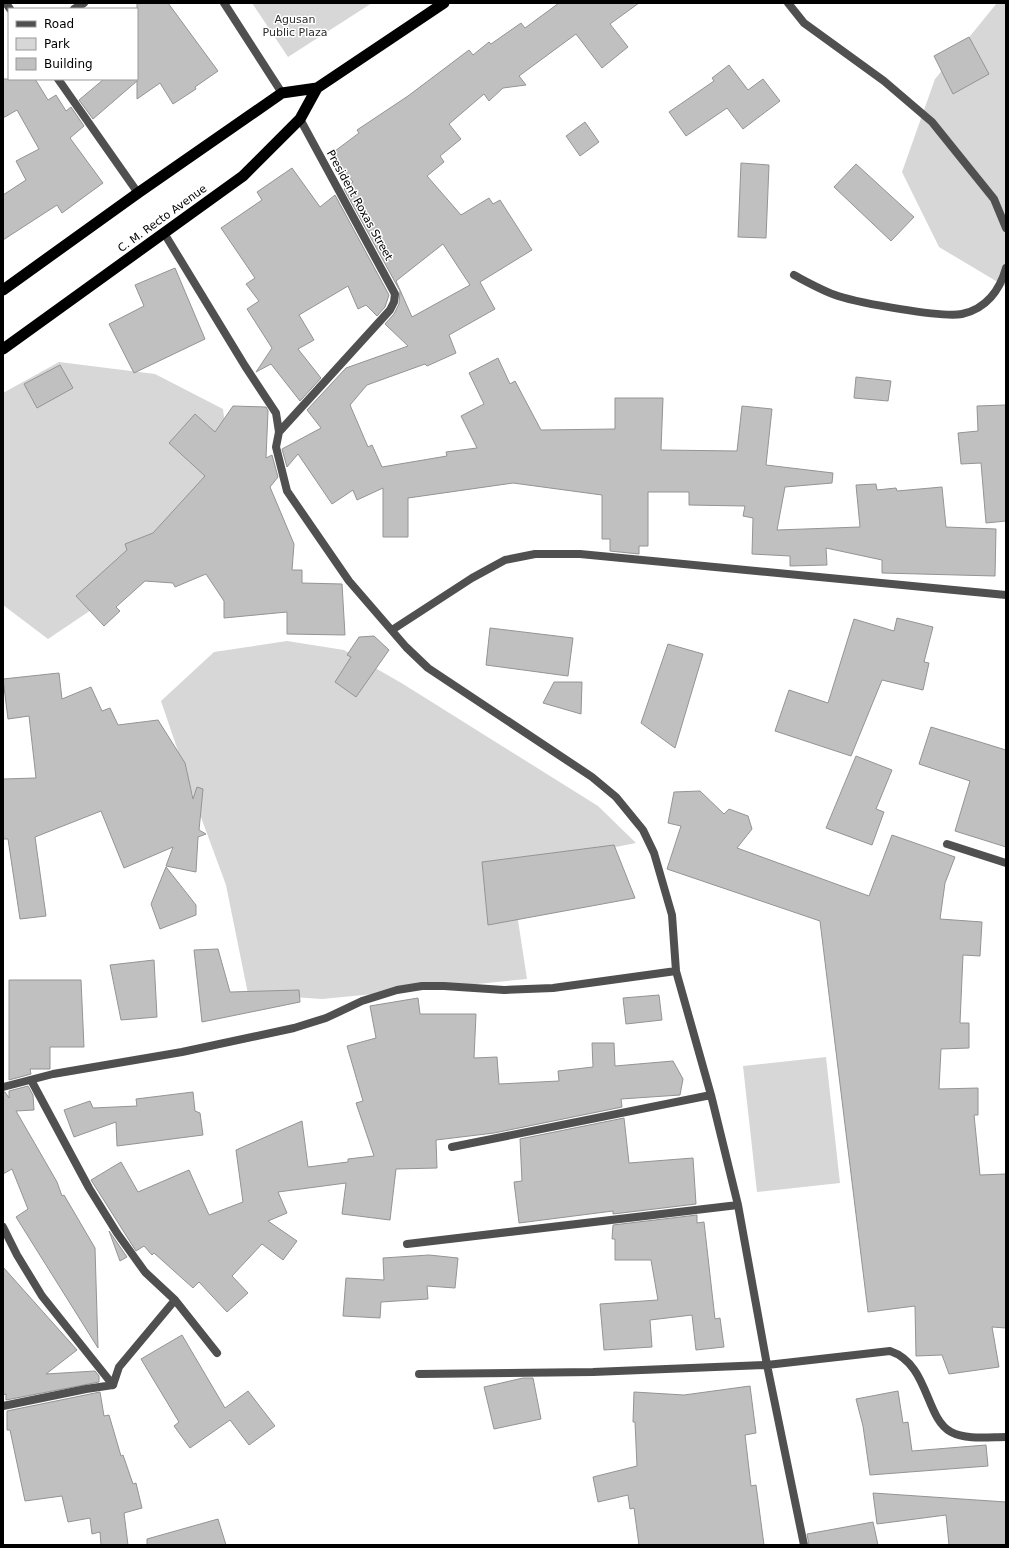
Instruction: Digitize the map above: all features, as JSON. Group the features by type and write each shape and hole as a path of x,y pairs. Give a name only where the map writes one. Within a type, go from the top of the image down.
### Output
{"highway":[{"name":"C. M. Recto Avenue","path":"3,290 138,193 282,93 317,88 444,3"},
{"name":"C. M. Recto Avenue","path":"3,349 243,176 300,119 317,88"}],"street":[{"path":"224,3 282,93"},
{"path":"788,3 804,24 884,81 932,122 994,199 1006,228"},
{"path":"59,80 138,193"},
{"name":"President Roxas Street","path":"278,432 390,310 394,302 395,294 300,119"},
{"path":"164,233 245,366 276,413 278,432 276,447 287,491 349,582 428,668 592,777 616,797 643,830 654,853 672,915 676,971 711,1095 738,1205 767,1365 804,1545"},
{"path":"794,275 819,288 840,296 918,310 962,314 978,308 990,300 1002,282 1006,268"},
{"path":"392,630 472,578 505,560 535,554 580,554 1006,595"},
{"path":"947,844 1006,863"},
{"path":"3,1087 53,1074 182,1052 294,1028 326,1018 362,1001 397,990 436,986 504,990 553,988 676,971"},
{"path":"31,1080 89,1188 118,1233 145,1272 175,1300 217,1353"},
{"path":"452,1147 711,1095"},
{"path":"407,1244 738,1205"},
{"path":"3,1227 16,1255 42,1296 113,1385"},
{"path":"113,1385 119,1367 175,1300"},
{"path":"419,1374 593,1372 767,1365 890,1351 898,1353 915,1370 939,1419 950,1432 964,1436 1006,1437"},
{"path":"3,1406 113,1385"}],"green space":[{"name":"Agusan Public Plaza","path":"252,3 372,3 288,57"},
{"path":"997,3 1006,3 1006,287 939,247 902,172 935,79"},
{"path":"59,362 155,374 223,409 231,470 103,602 48,639 3,605 3,393"},
{"path":"287,641 344,650 403,684 598,806 636,843 510,868 527,979 322,999 248,994 226,885 195,801 161,701 214,652"},
{"path":"826,1057 840,1183 757,1192 743,1066"}],"building":[{"path":"137,3 168,3 218,71 195,87 196,89 173,104 160,83 137,99 137,81 93,119 79,100 103,80 138,80"},
{"path":"559,3 639,3 610,24 628,47 602,68 576,34 519,76 526,85 503,88 489,101 484,94 449,124 461,139 440,156 444,162 427,176 461,215 489,198 493,204 500,200 532,250 480,282 495,309 449,335 456,353 427,366 425,364 367,385 350,405 368,447 372,445 382,467 447,456 446,452 477,448 461,416 484,404 469,373 498,358 510,384 515,381 541,430 615,429 615,398 663,398 661,450 737,451 742,406 772,409 766,465 833,473 832,483 785,487 777,530 860,527 856,485 876,484 877,490 896,488 897,491 942,487 946,527 996,529 995,576 882,573 882,560 826,548 827,565 790,566 790,556 752,554 753,518 743,516 745,506 689,505 689,492 648,492 648,546 639,546 639,554 610,551 610,539 602,539 602,495 513,483 408,498 408,537 383,537 383,488 357,500 353,490 332,504 298,454 287,467 282,449 321,428 307,410 346,368 408,346 385,324 394,314 399,304 400,291 344,189 353,182 331,154 359,133 357,130 408,96 469,50 473,55 489,42 491,44 521,23 525,28","holes":["443,244 470,285 412,317 396,281"]},
{"path":"969,37 989,74 953,94 934,56"},
{"path":"729,65 748,90 763,79 780,101 743,129 727,108 686,136 669,112 714,81 712,78"},
{"path":"3,79 36,80 48,100 56,95 66,111 71,107 84,126 70,138 103,183 62,213 57,205 3,240 3,195 26,180 16,161 39,149 17,110 3,118"},
{"path":"585,122 599,142 580,156 566,136"},
{"path":"741,163 769,165 766,238 738,237"},
{"path":"856,164 914,217 891,241 834,187"},
{"path":"292,168 320,207 335,195 389,295 385,307 377,316 366,305 358,309 348,286 299,315 314,340 298,349 321,378 300,401 271,364 256,372 272,348 247,309 259,301 246,284 255,278 221,228 262,200 257,192"},
{"path":"175,268 205,339 134,373 109,324 144,306 135,285"},
{"path":"60,365 73,388 37,408 24,384"},
{"path":"856,377 891,381 888,401 854,398"},
{"path":"1006,405 1006,521 986,523 981,463 961,464 958,433 978,431 977,406"},
{"path":"233,406 266,407 268,411 266,458 272,455 278,477 270,487 294,544 292,570 302,570 302,583 342,584 345,635 287,634 287,612 224,618 224,601 206,574 175,587 173,583 145,581 116,607 120,611 104,626 76,596 127,550 125,544 153,533 205,476 169,443 195,414 215,432"},
{"path":"897,618 933,627 924,662 929,663 923,690 882,680 851,756 775,731 789,690 828,703 854,619 894,631"},
{"path":"490,628 573,638 568,676 486,665"},
{"path":"374,636 389,650 356,697 335,682 351,657 347,655 359,637"},
{"path":"668,644 703,654 675,748 641,723"},
{"path":"59,673 62,699 91,687 102,711 110,708 118,725 158,720 185,763 193,799 197,787 203,789 199,830 206,834 198,837 196,872 166,866 173,847 124,868 101,811 35,837 46,916 20,919 8,839 3,839 3,779 36,778 29,716 8,719 3,679"},
{"path":"554,682 582,682 581,714 543,703"},
{"path":"931,727 1006,750 1006,847 955,831 970,781 919,764"},
{"path":"856,756 892,770 876,809 884,812 872,845 826,828"},
{"path":"700,791 724,814 729,809 748,816 752,829 737,848 869,896 892,835 955,857 945,883 940,919 982,922 980,956 963,955 960,1023 969,1023 969,1048 941,1049 939,1089 978,1088 978,1115 974,1115 980,1175 1006,1174 1006,1328 992,1327 999,1367 949,1374 942,1355 916,1356 915,1306 868,1312 820,921 667,869 681,826 668,823 674,792"},
{"path":"614,845 635,898 488,925 482,862"},
{"path":"166,867 196,905 196,915 160,929 151,904"},
{"path":"218,949 230,992 299,990 300,1002 202,1022 194,950"},
{"path":"154,960 157,1017 121,1020 110,965"},
{"path":"9,980 81,980 84,1047 50,1047 50,1069 30,1069 31,1074 9,1080"},
{"path":"659,995 662,1020 626,1024 623,998"},
{"path":"418,998 420,1014 476,1014 474,1058 497,1057 499,1084 559,1081 558,1071 593,1067 592,1043 614,1043 615,1066 673,1061 683,1079 680,1095 621,1099 622,1107 494,1133 436,1140 437,1168 396,1169 390,1220 342,1214 346,1183 278,1192 287,1213 268,1221 297,1241 283,1260 262,1244 232,1276 248,1293 227,1312 199,1282 193,1288 154,1253 152,1255 144,1246 136,1251 91,1180 121,1162 138,1192 189,1170 209,1215 243,1202 236,1150 302,1121 308,1167 348,1162 348,1159 374,1156 356,1103 363,1101 347,1046 376,1038 370,1006"},
{"path":"28,1086 33,1095 34,1110 16,1111 57,1182 62,1196 64,1195 95,1248 98,1348 16,1217 28,1209 12,1169 3,1174 3,1092 5,1092 9,1098 9,1091"},
{"path":"193,1092 195,1111 200,1113 203,1135 117,1146 116,1122 74,1137 64,1110 90,1101 93,1108 137,1106 136,1099"},
{"path":"624,1118 629,1163 693,1158 696,1204 613,1214 613,1211 519,1223 514,1182 522,1181 520,1139"},
{"path":"697,1215 697,1223 704,1222 715,1319 720,1318 724,1347 696,1350 692,1315 650,1320 652,1347 604,1350 600,1304 658,1300 651,1260 615,1260 615,1239 612,1239 613,1225"},
{"path":"109,1231 127,1257 120,1261"},
{"path":"429,1255 458,1258 455,1288 427,1286 428,1299 381,1302 380,1318 343,1316 346,1278 384,1280 383,1258"},
{"path":"3,1267 77,1350 46,1374 95,1371 99,1376 99,1382 6,1400 6,1394 3,1395"},
{"path":"182,1335 225,1408 248,1391 275,1426 249,1445 230,1420 190,1448 174,1426 179,1422 141,1359"},
{"path":"523,1378 533,1378 541,1419 494,1429 484,1387"},
{"path":"750,1386 756,1433 745,1435 751,1486 756,1485 764,1545 639,1545 634,1508 630,1509 628,1495 598,1502 593,1477 637,1466 635,1422 633,1422 634,1392 684,1395"},
{"path":"898,1391 903,1423 908,1422 912,1451 986,1445 988,1466 870,1475 863,1426 856,1399"},
{"path":"100,1392 104,1416 109,1415 121,1456 123,1455 133,1484 136,1483 142,1508 124,1513 128,1545 101,1545 100,1532 92,1534 90,1518 68,1522 62,1496 25,1501 10,1430 7,1430 7,1411"},
{"path":"873,1493 1006,1502 1006,1545 949,1545 946,1515 877,1524"},
{"path":"218,1519 226,1545 147,1545 147,1539"},
{"path":"873,1522 878,1545 809,1545 807,1534"}]}
